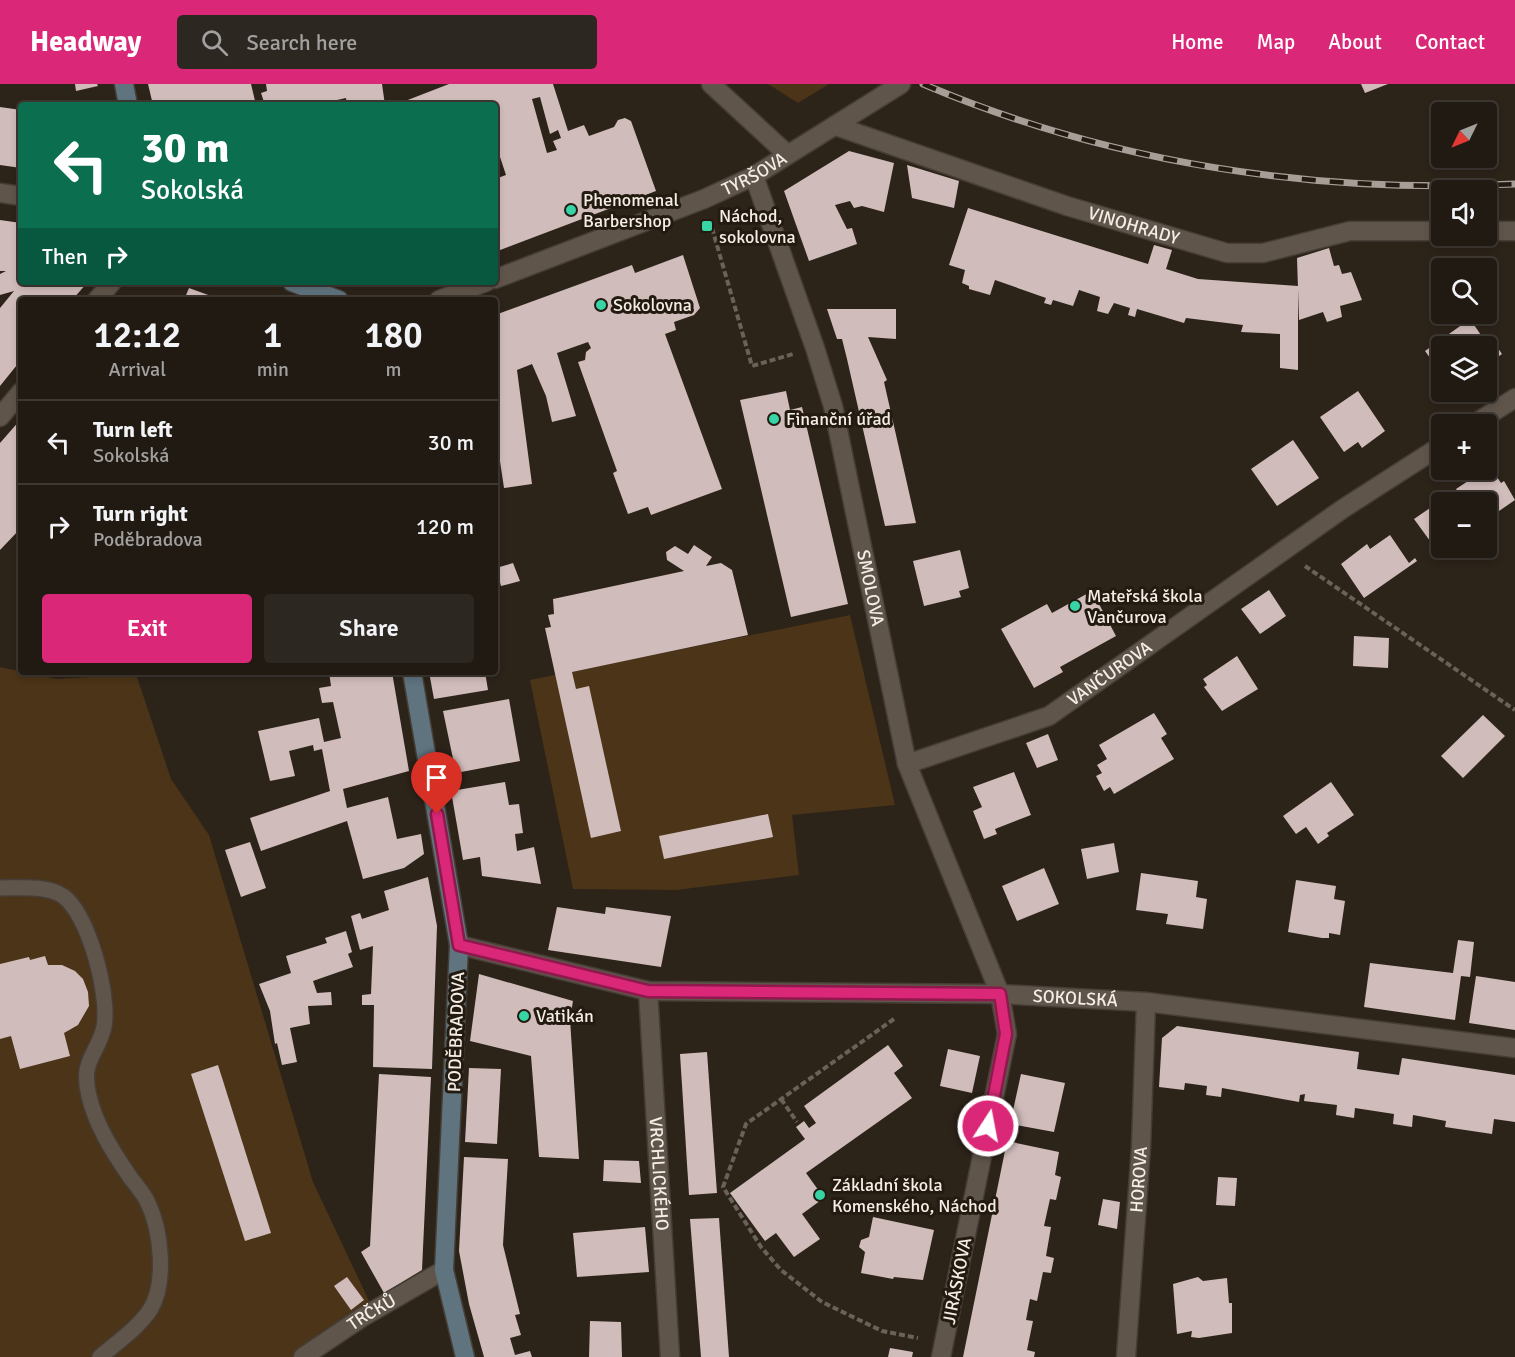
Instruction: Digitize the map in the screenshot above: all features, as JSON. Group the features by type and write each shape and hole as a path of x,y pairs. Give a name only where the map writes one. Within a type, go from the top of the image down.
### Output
{"street":[{"path":"124,84 127,102"},
{"path":"711,84 787,154"},
{"name":"TYRŠOVA","path":"498,278 704,199 754,176 901,84"},
{"name":"VINOHRADY","path":"836,126 1067,206 1227,253 1263,253 1350,231 1431,231"},
{"name":"SMOLOVA","path":"754,176 815,348 833,406 907,764 1000,994"},
{"path":"0,193 18,196"},
{"path":"1497,231 1515,231"},
{"path":"100,297 110,285"},
{"path":"300,285 331,297"},
{"path":"447,297 478,285"},
{"path":"0,417 18,396"},
{"path":"1490,414 1515,398"},
{"name":"VANČUROVA","path":"907,764 1049,716 1283,551 1431,452"},
{"name":"PODĚBRADOVA","path":"413,675 459,945 444,1270 465,1357"},
{"name":"SOKOLSKÁ","path":"459,945 648,991 1000,994 1146,1002 1515,1048"},
{"name":"VRCHLICKÉHO","path":"648,991 670,1357"},
{"name":"JIRÁSKOVA","path":"942,1357 1006,1034 1000,994"},
{"name":"HOROVA","path":"1126,1357 1141,1148 1146,1002"},
{"name":"TRČKŮ","path":"303,1357 361,1318 444,1270"}],"lane":[{"path":"0,888 32,888 62,895 75,908 84,927 95,955 103,993 104,1027 87,1063 88,1095 99,1127 148,1203 161,1257 158,1288 150,1310 100,1357"}],"path":[{"path":"712,228 752,366 815,348"},
{"path":"1283,551 1426,646 1515,710"},
{"path":"897,1017 746,1124 723,1187 761,1247 781,1270 814,1296 882,1331 918,1338"},
{"path":"781,1100 797,1122"}],"shaded area":[{"path":"768,84 829,84 798,103"},
{"path":"850,615 895,805 792,815 799,875 676,890 573,889 530,680"},
{"path":"0,667 18,671 18,675 38,675 57,679 136,675 171,779 209,835 313,1182 370,1303 292,1357 0,1357"}],"building":[{"path":"75,84 97,84 98,86 76,91"},
{"path":"148,84 251,84 255,102 152,102"},
{"path":"266,84 382,84 385,102 347,102 346,98 328,102 264,102 261,93 267,91"},
{"path":"449,84 553,84 568,131 584,125 589,136 614,127 618,120 625,118 631,121 656,191 498,251 498,178 506,175 498,151 498,102 403,102","holes":["540,97 550,134 558,130 561,138 553,141 557,150 547,153 532,99"]},
{"path":"1361,84 1388,84 1365,93"},
{"path":"0,107 18,110 18,168 0,165"},
{"path":"849,151 894,163 884,212 862,206 854,208 850,201 835,205 847,229 852,228 857,244 809,261 784,191"},
{"path":"907,165 959,181 954,208 912,198"},
{"path":"968,208 1148,264 1154,245 1172,250 1166,269 1198,279 1298,286 1298,370 1280,368 1280,334 1241,332 1243,325 1186,318 1184,323 1137,309 1135,317 1128,315 1130,308 1114,303 1108,314 1097,311 1100,297 1079,290 1073,306 1053,300 1051,305 1044,303 1046,298 995,280 990,295 969,289 969,286 962,283 965,270 949,265"},
{"path":"0,220 18,223 18,285 85,285 75,297 18,297 18,364 0,386 0,308 14,291 0,295 0,274 6,271 0,271"},
{"path":"1329,248 1334,266 1339,265 1342,274 1351,272 1362,300 1340,306 1342,317 1327,322 1323,312 1299,320 1297,258"},
{"path":"683,255 700,308 694,315 674,322 676,330 665,334 722,489 651,515 648,507 628,514 613,473 617,471 578,362 585,360 586,352 591,348 588,342 557,353 576,416 552,422 546,396 532,364 517,370 532,484 504,488 498,448 498,314 632,265 635,273"},
{"path":"189,288 214,297 185,297"},
{"path":"827,309 896,309 896,339 868,337 887,380 884,382 916,523 885,526 842,339 837,339"},
{"path":"1463,324 1473,324 1482,336 1446,336"},
{"path":"1431,347 1431,359 1425,351"},
{"path":"1497,347 1502,354 1497,357"},
{"path":"786,391 790,410 802,407 848,604 791,617 740,400"},
{"path":"1358,391 1385,431 1362,448 1358,442 1344,452 1320,417"},
{"path":"18,422 18,531 0,550 0,443"},
{"path":"1293,440 1319,478 1277,506 1251,469"},
{"path":"1497,477 1501,483 1504,481 1515,500 1497,512 1497,492 1458,492 1456,489 1470,480 1497,480"},
{"path":"1430,508 1431,540 1430,541 1414,519"},
{"path":"1390,535 1409,563 1415,558 1417,561 1364,598 1341,564 1367,544 1370,549"},
{"path":"694,545 712,557 706,566 721,563 732,570 748,635 572,672 576,689 589,686 621,831 591,838 545,628 551,627 548,615 554,614 553,599 684,571 667,560 666,552 675,546 688,554"},
{"path":"960,550 969,588 959,591 961,597 924,606 913,561"},
{"path":"513,563 520,581 501,586 498,567"},
{"path":"1269,590 1286,616 1260,634 1241,609"},
{"path":"1092,591 1116,636 1060,667 1063,672 1034,688 1001,629 1047,604 1052,613"},
{"path":"1354,636 1389,638 1388,668 1353,666"},
{"path":"1237,656 1258,689 1222,711 1204,687 1207,685 1203,679"},
{"path":"329,675 393,675 409,771 343,789 347,808 388,797 397,839 421,834 424,854 404,868 363,879 347,821 261,851 250,818 330,791 322,749 314,751 313,745 289,751 295,776 270,781 258,731 319,718 324,742 341,738 333,702 322,703 319,688 331,686"},
{"path":"430,675 486,675 488,690 434,699"},
{"path":"509,699 520,761 456,773 443,711"},
{"path":"1154,713 1167,734 1161,738 1174,759 1114,794 1110,787 1104,791 1096,776 1102,773 1097,765 1107,759 1099,745"},
{"path":"1483,715 1505,736 1463,778 1441,756"},
{"path":"1048,734 1058,760 1037,768 1026,743"},
{"path":"1014,772 1031,815 995,829 997,834 984,839 973,811 982,807 973,787"},
{"path":"505,782 509,805 519,804 523,833 515,834 517,851 534,847 541,884 482,876 480,857 463,860 451,791"},
{"path":"1331,782 1354,815 1327,833 1329,836 1318,844 1306,827 1296,834 1283,816"},
{"path":"768,814 773,837 664,859 659,836"},
{"path":"250,842 266,888 241,897 225,850"},
{"path":"1114,843 1119,872 1087,879 1081,849"},
{"path":"1044,868 1059,904 1017,921 1002,886"},
{"path":"1141,873 1198,881 1196,897 1207,899 1203,929 1166,924 1168,914 1136,910"},
{"path":"428,877 437,926 432,1069 373,1067 374,1005 362,1005 362,995 371,994 373,946 360,950 351,916 360,913 362,919 389,910 384,891"},
{"path":"1296,880 1336,886 1334,899 1345,901 1340,935 1329,933 1329,938 1322,938 1288,932"},
{"path":"557,907 605,914 606,907 671,916 661,967 548,950"},
{"path":"346,931 352,952 348,954 353,967 313,981 317,993 331,992 332,1005 308,1006 310,1024 290,1028 297,1062 282,1065 277,1043 275,1044 270,1011 259,984 291,973 286,956 327,943 325,938"},
{"path":"1458,940 1474,942 1470,977 1461,976 1455,1020 1364,1007 1370,963 1453,973"},
{"path":"45,956 48,965 62,965 75,971 83,979 88,992 89,1006 78,1025 64,1033 70,1056 20,1069 11,1036 0,1039 0,964 29,957 30,960"},
{"path":"479,974 573,1001 570,1019 579,1159 539,1157 531,1056 470,1041"},
{"path":"1476,976 1515,982 1515,1030 1469,1023"},
{"path":"1177,1026 1359,1052 1357,1069 1399,1075 1402,1058 1515,1075 1515,1122 1494,1119 1492,1134 1445,1127 1446,1121 1413,1115 1412,1127 1393,1124 1394,1114 1355,1108 1354,1118 1336,1115 1337,1105 1304,1101 1305,1094 1300,1095 1299,1102 1222,1088 1221,1097 1206,1095 1207,1086 1185,1083 1184,1090 1159,1087 1162,1038"},
{"path":"888,1045 903,1066 894,1073 912,1098 806,1173 824,1198 802,1214 820,1239 794,1257 776,1233 765,1241 730,1193 805,1139 796,1127 804,1121 809,1128 816,1123 804,1106"},
{"path":"948,1049 980,1056 972,1093 940,1086"},
{"path":"707,1052 717,1193 689,1195 680,1054"},
{"path":"218,1065 271,1233 245,1241 191,1074"},
{"path":"469,1068 501,1069 497,1144 465,1142"},
{"path":"379,1074 431,1077 422,1270 384,1293 361,1252 370,1246"},
{"path":"1021,1074 1065,1083 1054,1132 1010,1124"},
{"path":"1007,1141 1059,1152 1055,1175 1061,1177 1056,1200 1050,1199 1044,1226 1051,1227 1046,1256 1054,1258 1051,1273 1043,1272 1037,1301 1030,1299 1026,1320 1033,1321 1027,1350 1035,1352 1034,1357 963,1357"},
{"path":"464,1157 508,1159 503,1245 520,1314 515,1315 521,1335 510,1338 515,1355 530,1351 532,1357 484,1357 469,1304 459,1251"},
{"path":"604,1160 639,1161 641,1183 603,1181"},
{"path":"1218,1177 1237,1178 1235,1206 1216,1205"},
{"path":"1103,1199 1120,1202 1117,1229 1098,1225"},
{"path":"873,1217 934,1230 923,1280 894,1277 893,1279 861,1273 865,1252 859,1247 861,1240 869,1237"},
{"path":"719,1218 729,1357 701,1357 690,1219"},
{"path":"645,1227 649,1272 577,1277 573,1233"},
{"path":"347,1277 364,1300 351,1310 334,1286"},
{"path":"1198,1277 1203,1281 1227,1278 1229,1303 1232,1303 1232,1333 1199,1338 1191,1337 1192,1331 1177,1334 1173,1284"},
{"path":"590,1321 621,1322 622,1357 589,1357"},
{"path":"890,1348 913,1352 912,1357 888,1357"}],"railway":[{"path":"923,84 994,111 1066,134 1139,153 1213,167 1288,178 1364,184 1439,186 1515,184"}],"place":[{"name":"Phenomenal Barbershop","path":"571,210"},
{"name":"Náchod, sokolovna","path":"707,226"},
{"name":"Sokolovna","path":"601,305"},
{"name":"Finanční úřad","path":"774,419"},
{"name":"Mateřská škola Vančurova","path":"1075,606"},
{"name":"Vatikán","path":"524,1016"},
{"name":"Základní škola Komenského, Náchod","path":"820,1195"}],"route":[{"path":"437,814 459,945 648,991 1000,994 1006,1034 988,1126"}]}
